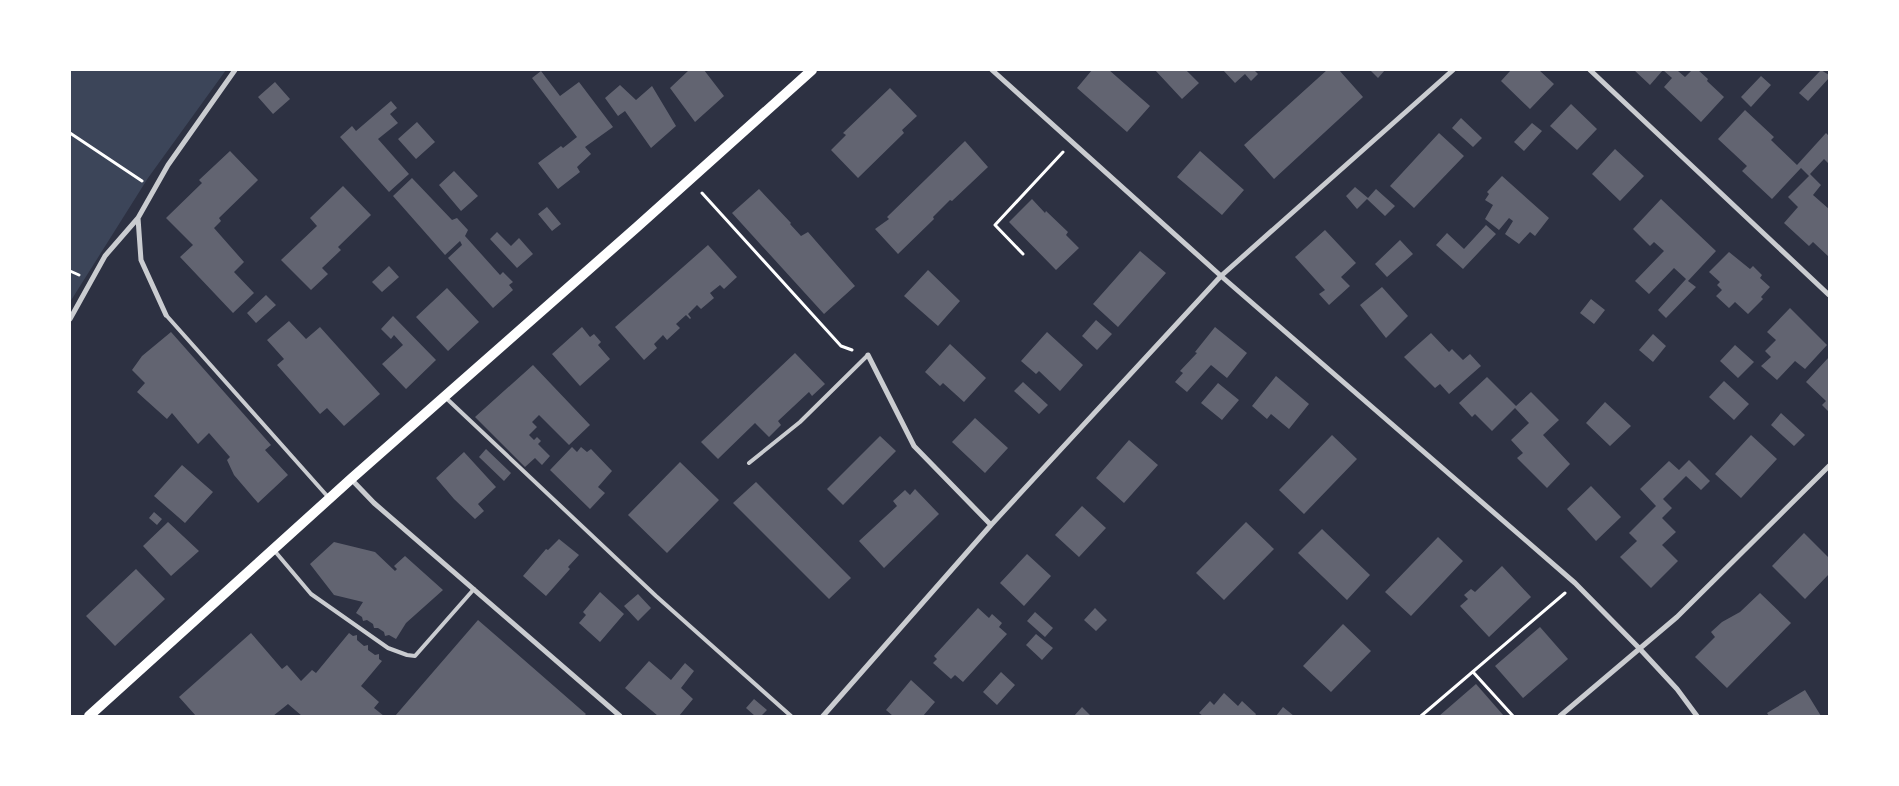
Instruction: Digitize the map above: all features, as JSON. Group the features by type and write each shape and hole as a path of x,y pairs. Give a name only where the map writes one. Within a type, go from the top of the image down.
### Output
{"main road":[{"path":"89,716 329,498 812,70"}],"street":[{"path":"70,319 105,256 138,218 154,188 234,70"},
{"path":"992,70 1221,276 1575,583 1639,648 1677,690 1697,716"},
{"path":"823,716 991,525 1221,276 1453,70"},
{"path":"1590,70 1829,295"},
{"path":"138,218 141,260 166,315"},
{"path":"868,355 914,446 991,525"},
{"path":"1560,716 1711,585 1829,466"},
{"path":"351,479 374,504 620,716"}],"lane":[{"path":"166,315 329,498"},
{"path":"749,464 800,422 868,355"},
{"path":"444,397 656,596 791,716"},
{"path":"273,549 311,594 388,648 407,656 415,656 474,589"}],"path":[{"path":"70,133 154,188"},
{"path":"1024,254 995,225 1072,143"},
{"path":"690,180 841,346 868,355"},
{"path":"1421,716 1575,583"},
{"path":"1473,672 1513,716"}],"shaded area":[{"path":"70,70 226,70 148,178 70,302"}],"building":[{"path":"689,70 704,70 724,96 695,122 670,88"},
{"path":"1092,70 1109,70 1150,106 1127,132 1077,88"},
{"path":"1155,70 1186,70 1199,83 1182,99"},
{"path":"1223,70 1254,70 1258,74 1251,81 1245,74 1235,83"},
{"path":"1327,70 1339,70 1363,97 1274,179 1244,145"},
{"path":"1370,70 1385,70 1378,78"},
{"path":"1511,70 1539,70 1554,84 1530,109 1501,81"},
{"path":"1634,70 1663,70 1650,85"},
{"path":"1663,70 1679,70 1685,77 1692,70 1698,70 1724,97 1701,122 1664,87 1672,78"},
{"path":"1821,70 1829,75 1829,78 1808,101 1799,93"},
{"path":"541,71 560,96 579,82 613,127 585,147 591,154 577,167 580,172 558,189 538,163 577,137 532,78"},
{"path":"1761,76 1771,85 1751,107 1741,97"},
{"path":"275,82 290,99 273,114 258,97"},
{"path":"620,85 636,100 652,86 676,126 651,148 625,111 618,116 605,98"},
{"path":"890,88 917,116 902,130 904,133 858,178 831,150 846,135 843,133"},
{"path":"391,101 397,108 390,114 398,123 378,139 409,174 389,192 340,137 352,126 356,131"},
{"path":"1571,104 1597,129 1577,150 1550,126"},
{"path":"1745,110 1774,137 1771,140 1797,165 1826,133 1829,136 1829,164 1824,159 1810,174 1821,185 1813,195 1829,209 1829,257 1813,242 1809,246 1784,223 1798,207 1788,197 1809,176 1801,168 1772,199 1742,171 1747,166 1718,139"},
{"path":"1461,118 1482,138 1473,147 1452,128"},
{"path":"417,122 435,142 416,159 398,139"},
{"path":"1532,123 1542,131 1524,151 1514,142"},
{"path":"1439,133 1464,156 1414,208 1390,186"},
{"path":"965,141 988,167 952,201 950,200 933,217 934,219 898,254 875,229 889,219 887,217"},
{"path":"1615,149 1644,176 1620,201 1592,174"},
{"path":"230,151 258,180 219,218 221,221 214,228 244,262 234,272 254,293 233,313 180,257 193,245 166,218 202,183 199,180"},
{"path":"1200,151 1244,190 1222,215 1177,177"},
{"path":"454,171 478,196 461,211 439,185"},
{"path":"1502,176 1549,218 1535,236 1530,232 1519,244 1505,234 1513,221 1509,218 1499,230 1485,219 1493,205 1485,200 1489,194 1487,192"},
{"path":"412,178 452,220 457,218 468,230 465,236 500,275 503,272 513,282 509,285 513,290 493,308 448,258 462,245 460,241 445,255 393,196"},
{"path":"343,186 371,215 338,247 341,250 322,268 328,274 311,290 281,260 317,226 310,218"},
{"path":"1355,187 1368,198 1376,189 1395,206 1385,216 1367,199 1357,209 1346,196"},
{"path":"759,189 801,236 808,232 855,286 824,314 732,213"},
{"path":"1032,199 1045,213 1046,211 1068,232 1066,235 1079,248 1056,270 1009,222"},
{"path":"1661,199 1716,251 1688,281 1696,287 1666,318 1658,310 1686,279 1674,268 1649,294 1635,281 1664,251 1654,242 1650,246 1633,229"},
{"path":"547,207 561,224 552,231 538,214"},
{"path":"1486,225 1496,234 1463,269 1436,245 1447,233 1464,249"},
{"path":"1325,230 1356,263 1341,277 1350,286 1329,305 1319,294 1325,290 1295,257"},
{"path":"497,232 511,246 519,238 533,254 517,268 490,239"},
{"path":"1400,240 1413,254 1387,277 1375,264"},
{"path":"708,245 737,277 724,289 720,285 710,293 714,298 701,309 697,305 688,314 691,318 686,315 676,324 680,328 667,340 663,335 654,344 657,348 644,360 615,327"},
{"path":"1140,251 1166,273 1118,327 1093,304"},
{"path":"1729,252 1750,269 1753,266 1762,275 1760,278 1770,287 1761,297 1763,299 1748,314 1735,302 1729,308 1716,296 1722,290 1717,285 1720,282 1709,272"},
{"path":"389,266 399,277 382,292 372,282"},
{"path":"928,270 960,301 938,326 904,296"},
{"path":"1382,287 1408,316 1386,338 1360,305"},
{"path":"447,288 479,322 448,351 416,317"},
{"path":"266,295 276,305 256,323 247,313"},
{"path":"1591,299 1605,310 1594,324 1580,313"},
{"path":"1790,308 1827,345 1805,369 1795,361 1777,380 1761,366 1771,357 1765,351 1776,340 1767,332"},
{"path":"393,316 436,360 406,389 382,364 403,345 394,335 391,339 381,329"},
{"path":"1096,320 1112,334 1097,350 1082,336"},
{"path":"289,321 306,339 320,327 380,394 344,426 327,408 320,414 277,365 284,359 267,340"},
{"path":"582,327 590,337 594,334 601,342 598,345 610,359 580,386 552,354"},
{"path":"1215,327 1247,353 1227,378 1211,365 1187,392 1175,382 1183,373 1180,371 1197,353 1195,352"},
{"path":"171,332 271,445 265,450 288,475 258,503 234,475 227,460 230,457 209,433 198,444 172,413 167,419 137,392 145,383 132,370 142,356"},
{"path":"1047,332 1083,365 1060,391 1039,371 1036,374 1021,361"},
{"path":"1431,333 1449,352 1452,349 1463,360 1470,354 1481,366 1449,394 1440,384 1435,388 1404,357"},
{"path":"1653,334 1666,346 1653,362 1639,350"},
{"path":"950,344 986,378 964,402 943,383 940,386 925,372"},
{"path":"1735,345 1754,362 1738,378 1720,361"},
{"path":"795,353 825,384 812,396 809,392 778,421 781,425 769,437 755,423 718,459 701,442"},
{"path":"1829,357 1829,412 1822,405 1826,401 1806,382"},
{"path":"533,365 590,425 569,445 539,415 532,422 537,427 529,435 534,440 537,437 541,441 538,444 550,456 542,465 535,458 525,467 475,417"},
{"path":"1276,376 1309,404 1289,429 1271,414 1267,419 1252,406"},
{"path":"1487,377 1516,406 1531,392 1559,420 1543,435 1570,464 1547,488 1517,458 1523,453 1511,440 1529,423 1515,408 1492,431 1475,414 1472,417 1459,403"},
{"path":"1724,381 1749,404 1734,420 1709,397"},
{"path":"1023,382 1048,405 1039,414 1014,391"},
{"path":"1218,383 1239,400 1222,420 1201,403"},
{"path":"1605,402 1631,426 1610,446 1586,423"},
{"path":"1781,413 1805,435 1794,446 1771,425"},
{"path":"975,418 1008,448 985,473 952,442"},
{"path":"1332,435 1357,459 1304,514 1279,490"},
{"path":"1751,435 1777,459 1741,498 1715,474"},
{"path":"880,436 896,451 843,505 827,489"},
{"path":"1129,440 1158,465 1124,503 1096,478"},
{"path":"572,447 577,452 581,447 587,452 591,449 612,471 598,487 605,493 590,509 550,470"},
{"path":"486,449 511,473 504,481 479,457"},
{"path":"464,452 496,487 478,504 484,511 475,519 436,478"},
{"path":"1689,460 1710,481 1701,490 1686,476 1663,499 1672,508 1662,518 1676,532 1662,545 1678,561 1651,588 1620,557 1637,541 1629,533 1656,506 1640,489 1669,461 1679,470"},
{"path":"680,462 719,500 667,553 628,515"},
{"path":"182,465 213,492 185,523 154,496"},
{"path":"756,482 851,578 829,599 733,503"},
{"path":"1591,486 1621,517 1596,541 1567,509"},
{"path":"915,489 939,514 884,568 859,541 897,506 893,501 905,490 910,495"},
{"path":"1082,506 1106,528 1079,557 1055,535"},
{"path":"154,512 162,519 157,525 149,518"},
{"path":"168,522 199,551 171,576 143,546"},
{"path":"1246,522 1274,549 1224,600 1196,573"},
{"path":"1322,529 1370,575 1347,600 1298,553"},
{"path":"1804,533 1829,558 1829,574 1805,599 1772,566"},
{"path":"1438,537 1463,561 1411,616 1385,592"},
{"path":"559,539 579,555 568,567 570,569 546,596 523,576 546,549 548,550"},
{"path":"334,542 375,552 395,571 397,569 394,566 405,556 443,590 406,623 396,639 389,635 385,636 384,632 374,628 373,624 367,620 363,621 362,617 356,613 363,602 334,595 310,564"},
{"path":"1027,554 1051,576 1024,606 1000,583"},
{"path":"1502,566 1531,597 1489,637 1460,606 1468,599 1464,595 1471,589 1475,592"},
{"path":"136,569 165,599 115,646 86,616"},
{"path":"600,592 624,614 600,642 579,623 586,615 583,612"},
{"path":"1760,593 1791,623 1727,688 1695,657 1715,637 1711,632 1722,622 1740,612"},
{"path":"638,594 651,608 638,621 624,606"},
{"path":"978,608 989,618 992,614 1002,623 999,627 1007,634 963,682 955,675 951,679 933,663 937,659 934,656"},
{"path":"1095,608 1107,620 1096,631 1084,620"},
{"path":"1035,612 1053,628 1045,637 1027,621"},
{"path":"478,620 586,714 584,716 395,716"},
{"path":"1343,624 1371,651 1331,692 1303,666"},
{"path":"1540,627 1568,659 1523,698 1495,666"},
{"path":"251,633 282,669 287,665 301,681 312,670 316,673 349,633 353,636 357,635 357,640 364,646 368,645 368,650 375,655 379,654 379,659 382,661 361,686 379,702 374,708 384,716 302,716 288,704 273,716 196,716 179,697"},
{"path":"1036,634 1053,648 1042,660 1026,645"},
{"path":"649,661 671,680 685,663 694,671 681,688 693,699 679,716 658,716 625,688"},
{"path":"1001,672 1015,685 997,705 983,692"},
{"path":"911,680 935,702 923,716 893,716 886,710"},
{"path":"1476,684 1504,716 1439,716"},
{"path":"1805,690 1821,716 1769,716 1767,713"},
{"path":"1224,693 1238,706 1242,701 1256,714 1255,716 1203,716 1199,713 1210,701 1214,705"},
{"path":"754,699 767,710 761,716 755,716 746,708"},
{"path":"1082,707 1091,716 1074,716"},
{"path":"1283,707 1294,716 1276,716"}]}
